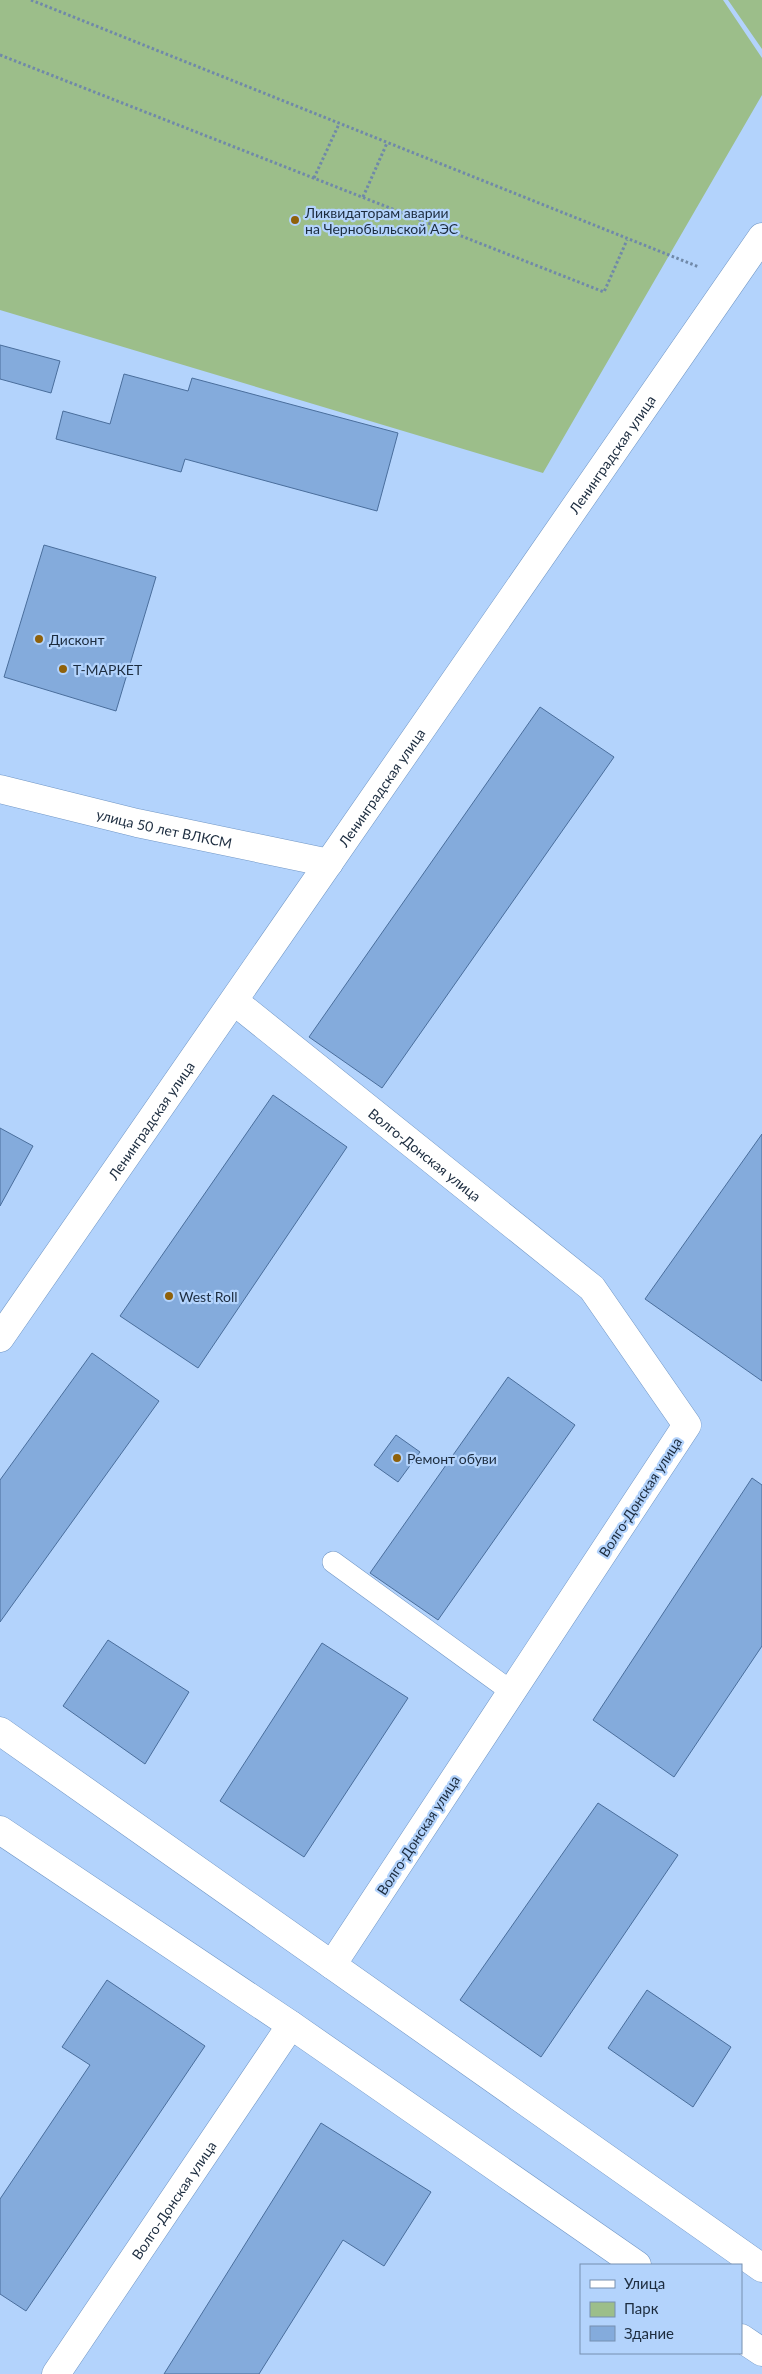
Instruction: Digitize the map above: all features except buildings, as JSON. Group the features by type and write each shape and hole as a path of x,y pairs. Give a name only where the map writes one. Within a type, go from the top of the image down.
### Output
{"street":[{"name":"Ленинградская улица","path":"0,1338 762,237"},
{"name":"улица 50 лет ВЛКСМ","path":"0,789 137,823 329,863"},
{"name":"Волго-Донская улица","path":"234,1001 592,1288 687,1426 332,1965"},
{"path":"0,1731 762,2268"},
{"path":"0,1830 291,2025 636,2264"},
{"name":"Волго-Донская улица","path":"56,2374 291,2025"},
{"path":"742,2339 762,2352"}],"lane":[{"path":"333,1562 512,1692"}],"path":[{"path":"31,0 627,240 732,280"},
{"path":"0,55 604,292 627,240"},
{"path":"314,178 340,124"},
{"path":"364,198 387,143"}],"green space":[{"path":"0,0 723,0 762,58 762,95 543,473 0,310"},
{"path":"728,0 762,0 762,49"}],"place":[{"name":"Ликвидаторам аварии на Чернобыльской АЭС","path":"295,220"},
{"name":"Дисконт","path":"39,639"},
{"name":"Т-МАРКЕТ","path":"63,669"},
{"name":"West Roll","path":"169,1296"},
{"name":"Ремонт обуви","path":"397,1458"}]}
